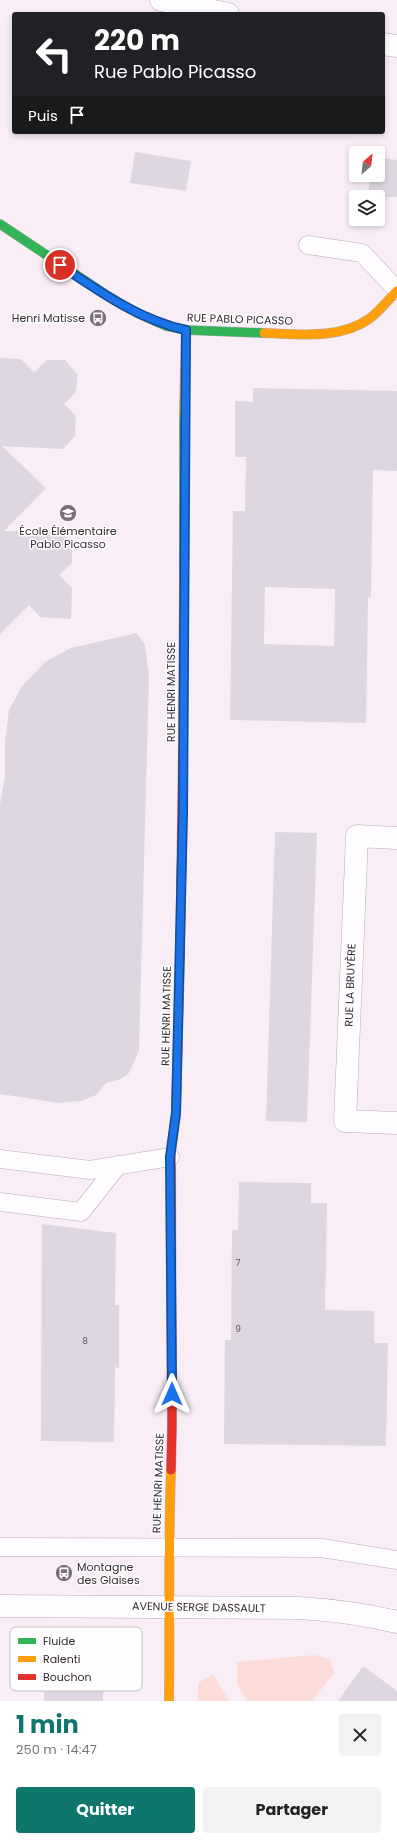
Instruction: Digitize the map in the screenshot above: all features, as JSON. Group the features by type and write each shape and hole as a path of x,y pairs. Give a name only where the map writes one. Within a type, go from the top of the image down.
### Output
{"street":[{"path":"161,0 218,12"},
{"path":"385,44 397,46"},
{"name":"RUE PABLO PICASSO","path":"0,224 105,294 166,326 186,330 230,333 333,334 349,329 369,319 397,290"},
{"name":"RUE HENRI MATISSE","path":"169,1701 170,1606 168,1548 172,1426 170,1157 176,1113 183,821 186,330"},
{"name":"RUE LA BRUYÈRE","path":"397,838 357,836 344,1121 397,1123"},
{"name":"AVENUE SERGE DASSAULT","path":"0,1606 170,1606 332,1610 397,1622"}],"lane":[{"path":"308,245 362,253 397,290"},
{"path":"0,1159 90,1170 170,1157"},
{"path":"0,1202 81,1212 118,1166"},
{"path":"0,1547 322,1548 397,1560"}],"shaded area":[{"path":"314,1655 330,1659 334,1673 312,1701 247,1701 237,1684 237,1662"},
{"path":"213,1674 229,1701 198,1701 198,1683"}],"building":[{"path":"135,152 191,161 186,191 130,183"},
{"path":"385,158 397,160 397,197 385,197 385,190 369,190 369,182 385,182"},
{"path":"0,358 21,359 34,372 47,360 65,360 78,375 76,392 64,404 76,416 75,436 63,449 2,446 46,488 4,531 61,531 72,545 72,563 59,575 72,588 71,619 40,617 29,605 0,634"},
{"path":"253,388 397,391 397,471 373,470 371,597 368,597 366,723 230,720 233,511 245,511 246,457 235,457 235,401 253,402","holes":["265,587 335,589 334,646 264,644"]},
{"path":"137,633 145,645 149,676 139,1051 129,1073 121,1079 106,1083 96,1095 81,1101 59,1103 0,1094 0,804 5,777 5,743 9,710 22,686 45,662 71,648"},
{"path":"275,832 317,833 307,1122 266,1121"},
{"path":"239,1182 311,1183 311,1203 327,1203 325,1310 374,1311 374,1343 388,1343 386,1446 224,1444 225,1340 231,1340 232,1230 238,1230"},
{"path":"42,1224 116,1233 115,1305 119,1305 119,1368 115,1367 114,1442 41,1441"},
{"path":"363,1666 397,1691 397,1701 338,1701"},
{"path":"44,1691 103,1691 103,1701 44,1701"}],"traffic: fast":[{"path":"0,224 105,294 137,313 166,326 186,330 264,333"},
{"path":"184,415 184,577"}],"traffic: slow":[{"path":"264,333 304,335 318,334 331,333 357,326 373,316 397,291"},
{"path":"184,415 186,330"},
{"path":"183,748 184,577"},
{"path":"171,1153 176,1113 180,959"},
{"path":"169,1701 169,1557 171,1470"}],"traffic: jam":[{"path":"180,959 183,748"},
{"path":"171,1153 171,1470"}],"place":[{"name":"Henri Matisse","path":"98,318"},
{"name":"École Élémentaire Pablo Picasso","path":"68,513"},
{"name":"Montagne des Glaises","path":"64,1573"}],"route":[{"path":"60,265 105,294 151,320 166,326 186,330 184,417 183,813 176,1113 170,1157 172,1394"}]}
